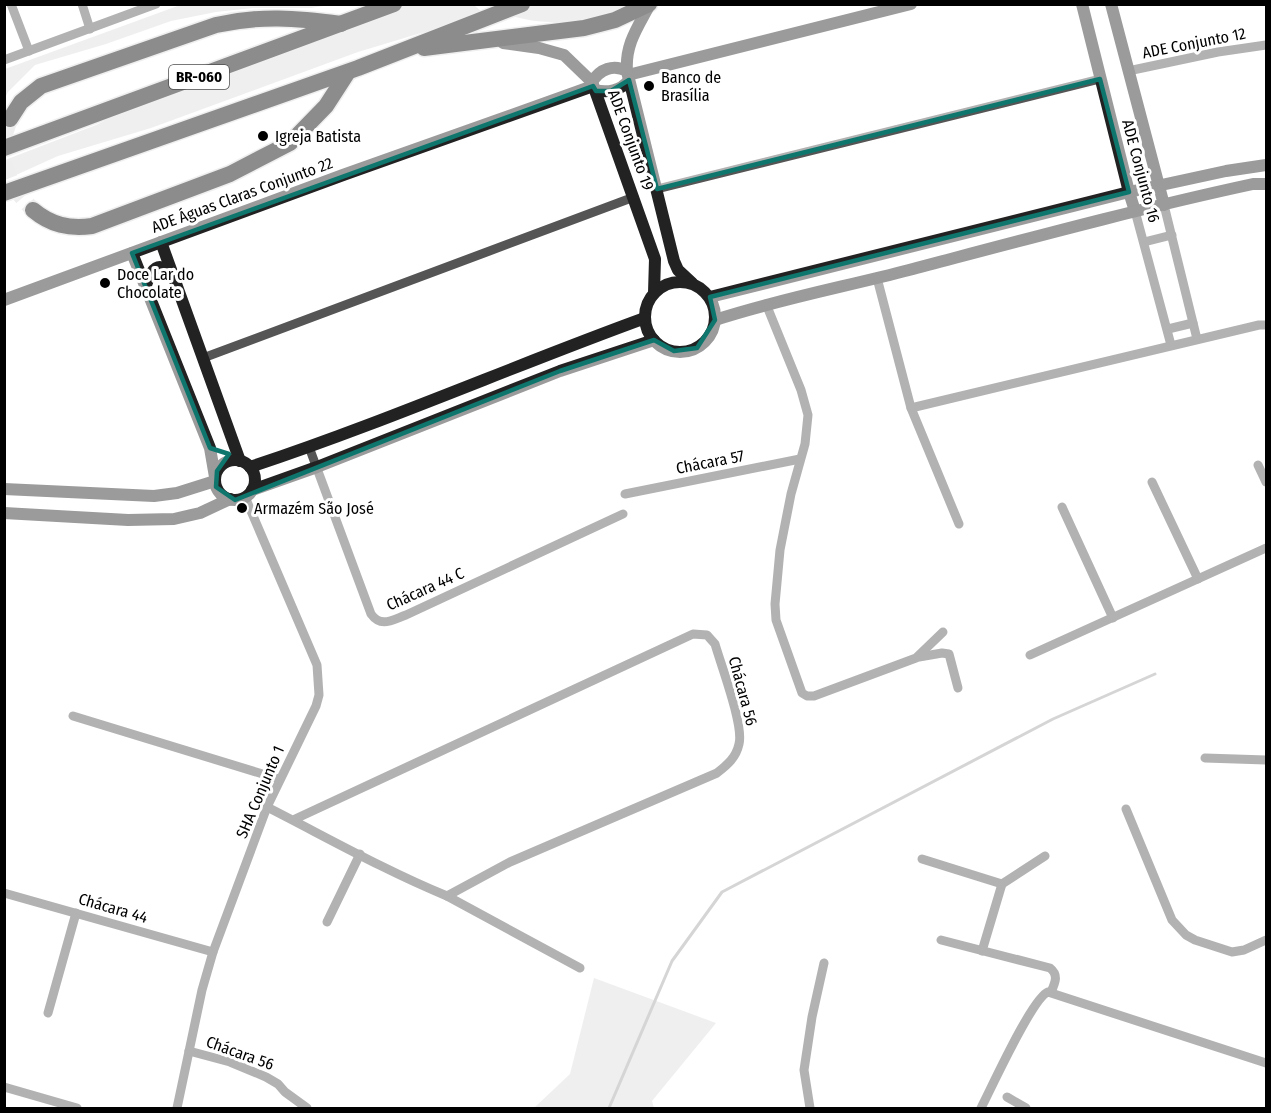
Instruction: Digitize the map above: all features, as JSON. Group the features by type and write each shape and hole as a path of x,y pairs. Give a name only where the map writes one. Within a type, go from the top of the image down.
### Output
{"highway":[{"name":"BR-060","path":"4,193 348,72 522,4"},
{"path":"408,48 438,47 482,39 584,28 615,20 650,4"},
{"name":"BR-060","path":"4,148 393,5"},
{"path":"10,119 21,102 41,86 216,25 244,19 299,18 342,24"},
{"path":"33,210 50,222 61,226 71,228 92,226 230,174 290,143 326,106 348,72"}],"street":[{"path":"11,4 28,51"},
{"path":"82,4 90,29"},
{"name":"ADE Conjunto 19","path":"650,4 631,38 626,58 628,75 674,261 678,270 692,283"},
{"path":"628,75 625,85 616,89 604,91 593,86 597,74 607,69 618,68 628,75 911,4"},
{"name":"ADE Conjunto 16","path":"1082,4 1129,192 1171,345"},
{"name":"ADE Conjunto 16","path":"1111,4 1197,339"},
{"path":"4,60 153,5"},
{"name":"ADE Conjunto 19","path":"482,39 539,48 564,55 593,86 656,259 654,293"},
{"name":"ADE Conjunto 12","path":"1128,71 1218,52 1266,45"},
{"path":"657,189 1100,79"},
{"name":"ADE Águas Claras Conjunto 22","path":"4,300 593,86"},
{"path":"710,297 1129,192 1236,169 1266,165"},
{"path":"716,320 766,304 877,278 1135,211 1241,187 1266,184"},
{"path":"204,358 634,197"},
{"path":"1144,242 1172,235"},
{"path":"161,242 233,443 255,478 248,493"},
{"path":"132,253 210,448 219,492 230,499"},
{"path":"146,285 150,272 157,268 161,267 168,271 173,278"},
{"path":"877,278 911,408 959,524"},
{"path":"673,282 692,283 710,297 715,308 716,320 712,332 697,348 685,352 663,348 649,334 645,318 646,307 654,293 664,285 673,282"},
{"path":"766,304 805,403 806,444 791,494 780,550 775,604 776,620 802,693 814,696 916,658 948,654 958,688"},
{"path":"215,479 217,471 226,462 245,464 309,447 554,351 645,318"},
{"path":"1168,329 1193,323"},
{"path":"911,408 1171,345 1259,325 1266,326"},
{"path":"4,513 128,520 174,519 200,513 230,499 560,371 654,340"},
{"path":"554,351 560,371"},
{"path":"355,429 364,448"},
{"path":"210,448 218,451 224,450 233,443"},
{"name":"Chácara 44 C","path":"309,447 371,614 380,622 386,623 406,615 623,514"},
{"name":"Chácara 57","path":"625,494 800,459"},
{"path":"1258,465 1266,482"},
{"path":"4,489 154,496 177,493 215,479"},
{"path":"1152,482 1198,579"},
{"name":"SHA Conjunto 1","path":"177,1108 202,990 213,952 267,807 316,706 319,695 317,665 248,493"},
{"path":"1062,507 1113,618"},
{"path":"1030,655 1266,548"},
{"path":"916,658 943,632"},
{"name":"Chácara 56","path":"293,820 693,634 703,633 712,638 740,735 740,743 731,762 717,773 510,862 447,896"},
{"path":"73,716 279,779"},
{"path":"1205,758 1266,760"},
{"path":"267,807 447,896 580,968"},
{"path":"1126,809 1172,920 1186,935 1232,952 1244,950 1266,940"},
{"path":"327,922 360,854"},
{"path":"982,951 1002,884 1045,856"},
{"path":"922,859 977,874 1002,884"},
{"name":"Chácara 44","path":"4,893 213,952"},
{"path":"48,1013 76,913"},
{"path":"941,940 1050,968 1056,978 1051,992"},
{"path":"810,1108 804,1070 812,1017 824,963"},
{"path":"981,1108 1027,1018 1041,995 1051,992 1266,1063"},
{"name":"Chácara 56","path":"189,1051 230,1062 266,1077 307,1108"},
{"path":"4,1087 77,1108"},
{"path":"1007,1097 1026,1108"}],"highlighted area":[{"path":"1100,79 1129,192 710,297 715,320 697,348 674,351 654,340 560,371 235,500 216,487 217,471 229,454 210,448 132,253 593,86 596,91 611,91 629,80 657,189"}],"shaded area":[{"path":"183,4 329,5 311,8 253,8 216,12 171,21 106,44 35,65 8,92 5,98 5,69"},
{"path":"405,5 474,5 489,18 421,33 358,52 151,128 58,156 5,180 5,160 96,125 156,96"},
{"path":"490,5 630,5 605,17 591,20 545,22 515,17"},
{"path":"594,978 716,1023 652,1101 654,1108 534,1108 570,1074"}],"waterway":[{"path":"609,1108 672,961 722,892 1053,719 1155,674"}],"tunnel":[{"path":"4,137 10,119"},
{"path":"4,163 13,187 33,210"}],"place":[{"name":"Banco de Brasília","path":"649,86"},
{"name":"Igreja Batista","path":"263,136"},
{"name":"Doce Lar do Chocolate","path":"105,283"},
{"name":"Armazém São José","path":"242,508"}]}
